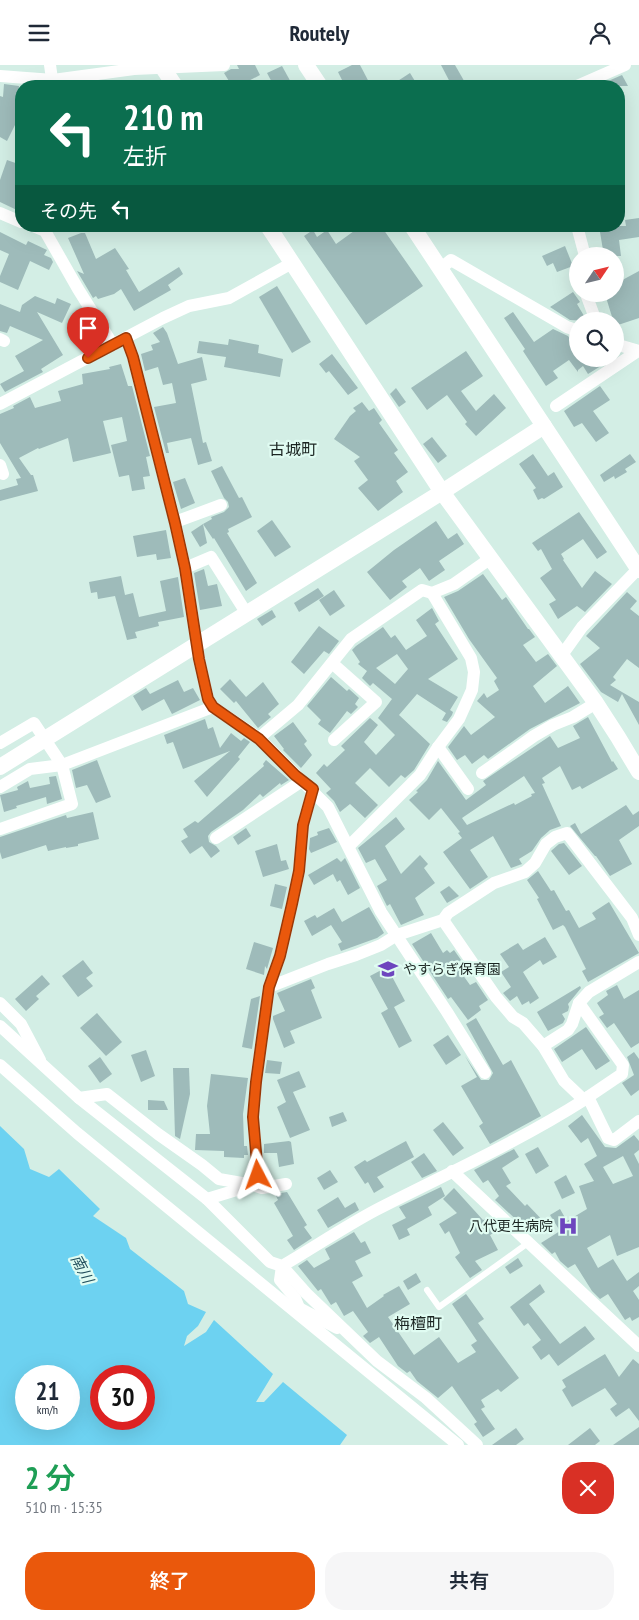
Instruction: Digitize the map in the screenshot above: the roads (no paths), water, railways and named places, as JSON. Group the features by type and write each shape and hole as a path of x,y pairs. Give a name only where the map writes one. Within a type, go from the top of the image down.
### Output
{"street":[{"path":"50,65 52,80"},
{"path":"70,80 134,69 224,65"},
{"path":"306,65 316,80"},
{"path":"591,80 625,65"},
{"path":"162,67 171,80"},
{"path":"0,76 30,80"},
{"path":"0,213 15,219"},
{"path":"43,232 113,345"},
{"path":"272,232 442,492 596,703 639,772"},
{"path":"416,232 639,569 582,627 562,655"},
{"path":"578,232 582,247"},
{"path":"440,269 451,260 569,328"},
{"path":"0,404 163,318 189,306 229,298 292,263"},
{"path":"126,338 133,357 175,523 185,568 197,646 208,699 213,707 259,739 302,781 313,789 328,807 381,912 485,1073"},
{"path":"624,347 639,351"},
{"path":"556,406 639,351"},
{"path":"0,767 197,646 544,426"},
{"path":"175,523 221,505"},
{"path":"185,568 211,557 247,614"},
{"path":"259,739 298,705 351,639 422,590 432,593 454,584 491,559"},
{"path":"349,846 420,775 459,719 472,690 474,672 471,658 432,593"},
{"path":"332,663 376,702 334,740"},
{"path":"482,773 534,736 596,703"},
{"path":"0,787 30,769 62,765 213,707"},
{"path":"0,743 34,723 62,765 72,804 0,829"},
{"path":"438,747 468,789"},
{"path":"216,838 302,781"},
{"path":"211,1197 253,1185 258,1175 254,1108 269,987 280,956 292,904 299,871 303,825 313,789"},
{"path":"269,987 381,945 397,935 443,920 448,913 494,883 525,872 535,863 546,845 555,837 567,833 632,918 639,935"},
{"path":"443,920 496,997 513,1017 523,1023 543,1046 564,1081 586,1098 608,1138 614,1139 639,1121"},
{"path":"543,1046 568,1030 579,1003 589,992 639,962"},
{"path":"0,1003 21,1023 44,1067"},
{"path":"282,1267 373,1212 554,1119 622,1074 623,1065 579,1003"},
{"path":"0,1026 80,1098 211,1197 270,1262 282,1267 306,1293 377,1361 426,1398 477,1445"},
{"path":"0,1065 77,1133 302,1314 458,1445"},
{"path":"80,1098 107,1094 219,1179 262,1188 286,1184"},
{"path":"202,1165 211,1197"},
{"path":"452,1171 639,1346"},
{"path":"282,1267 280,1280 295,1299 302,1314 352,1336"}],"lane":[{"path":"427,1290 439,1307 528,1243"}],"water":[{"name":"南川","path":"0,1126 24,1149 30,1169 49,1177 59,1169 100,1209 93,1216 126,1238 130,1249 184,1291 188,1304 206,1312 198,1326 187,1336 184,1346 206,1332 214,1320 273,1374 256,1402 264,1402 283,1382 347,1435 340,1445 0,1445"}],"place":[{"name":"やすらぎ保育園","path":"388,969"},
{"name":"八代更生病院","path":"568,1226"}],"district":[{"name":"古城町","path":"293,449"},
{"name":"栴檀町","path":"418,1323"}]}
